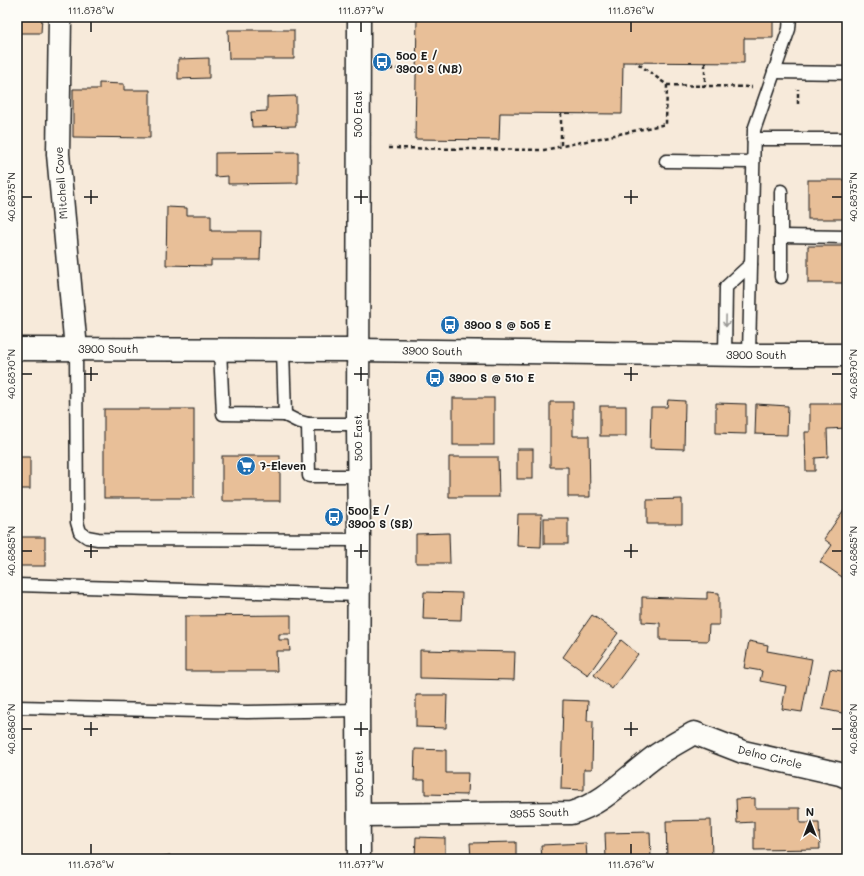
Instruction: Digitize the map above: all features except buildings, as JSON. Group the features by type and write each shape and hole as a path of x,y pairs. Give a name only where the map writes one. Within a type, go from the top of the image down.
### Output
{"street":[{"name":"Mitchell Cove","path":"60,17 58,154 76,349"},
{"name":"500 East","path":"359,17 359,859"},
{"name":"3900 South","path":"17,349 358,350 847,355"},
{"name":"3955 South","path":"360,815 571,813 585,809 612,791 657,755 694,733"},
{"name":"Delno Circle","path":"694,733 743,752 840,774 847,777"}],"lane":[{"path":"749,355 754,130 789,29 790,17"},
{"path":"774,72 847,73"},
{"path":"753,139 847,138"},
{"path":"666,161 753,162"},
{"path":"781,191 781,278"},
{"path":"781,236 847,236"},
{"path":"725,354 726,287 751,264"},
{"path":"76,349 77,522 80,532 87,537 98,539 359,540"},
{"path":"220,350 223,414 285,415 297,421 308,424 358,424"},
{"path":"283,350 285,415"},
{"path":"308,424 309,476 359,476"},
{"path":"17,585 358,595"},
{"path":"17,707 247,712 358,710"}],"path":[{"path":"636,62 667,85 758,87"},
{"path":"705,63 705,86"},
{"path":"389,69 416,69"},
{"path":"389,148 544,150 666,124 667,85"},
{"path":"561,113 561,146"}],"place":[{"name":"500 E / 3900 S (NB)","path":"382,62"},
{"name":"3900 S @ 505 E","path":"450,325"},
{"name":"3900 S @ 510 E","path":"435,378"},
{"name":"7-Eleven","path":"246,466"},
{"name":"500 E / 3900 S (SB)","path":"334,517"}]}
